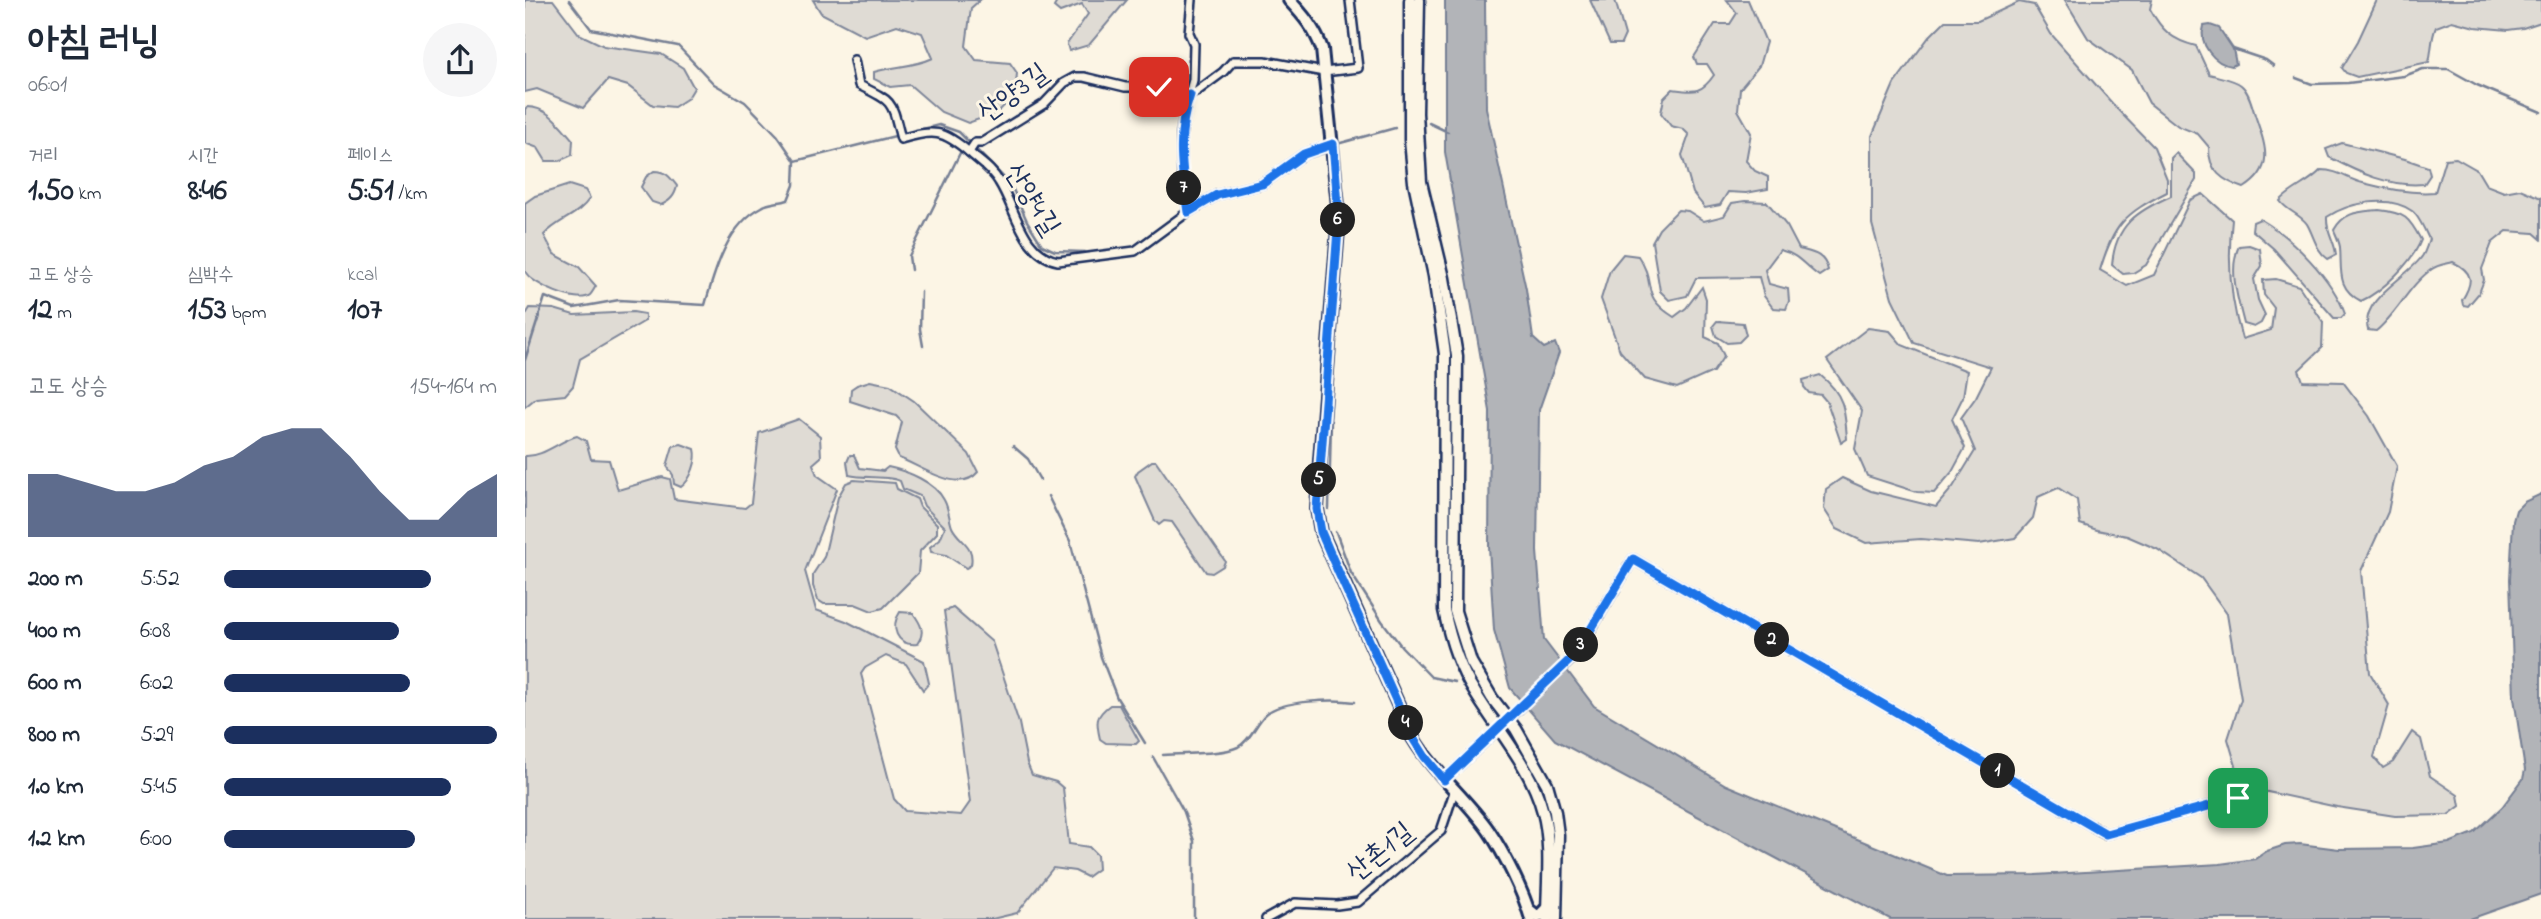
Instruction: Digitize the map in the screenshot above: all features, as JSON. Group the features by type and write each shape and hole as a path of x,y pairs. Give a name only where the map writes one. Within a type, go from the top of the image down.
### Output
{"main road":[{"path":"1289,0 1307,20 1322,49 1339,216 1317,509 1321,532 1413,738 1425,757 1489,832 1518,885 1530,914 1547,914"}],"street":[{"path":"1188,212 1182,173 1181,135 1193,80 1194,44 1188,33 1192,0"},
{"path":"1190,95 1223,72 1233,61 1265,61 1324,72 1357,68 1350,0"},
{"path":"1410,0 1410,140 1414,182 1434,276 1445,354 1444,610 1450,639 1460,666 1536,790 1544,813 1547,837 1547,914"},
{"path":"1419,0 1417,113 1421,182 1444,278 1457,356 1455,611 1471,662 1492,698 1512,715 1546,784 1555,812 1557,835 1556,919"},
{"name":"산양4길","path":"854,60 859,85 885,98 893,106 901,139 941,133 953,138 991,170 1031,246 1046,259 1058,261 1135,251 1188,212 1217,195 1262,184 1304,154 1333,144"},
{"name":"산양3길","path":"969,152 975,143 981,143 1044,104 1064,83 1075,78 1084,77 1125,87 1159,87 1183,96 1190,95"},
{"path":"1444,780 1576,654 1633,559 2106,834 2238,798"},
{"name":"산촌1길","path":"1266,919 1295,903 1337,905 1358,902 1441,831 1454,792"}],"shaded area":[{"path":"525,0 553,0 579,34 604,46 661,54 683,68 694,88 688,98 674,107 653,105 628,86 608,80 583,108 537,89 525,92"},
{"path":"813,0 980,0 971,8 966,46 976,60 1010,63 1017,73 1015,95 997,113 968,123 941,112 910,85 890,87 874,79 874,72 933,58 922,33 897,25 865,36 821,13"},
{"path":"1058,0 1127,0 1089,45 1069,51 1067,44 1088,14 1082,4 1060,12 1054,7"},
{"path":"1445,0 1485,0 1486,108 1526,289 1533,338 1544,348 1555,343 1559,353 1539,410 1537,551 1544,640 1594,706 1726,785 1947,876 2035,875 2220,864 2255,859 2267,851 2285,845 2300,844 2339,849 2413,848 2449,843 2474,833 2502,807 2523,779 2525,770 2514,698 2510,579 2513,521 2516,510 2524,502 2541,494 2541,894 2470,919 1890,919 1555,740 1510,688 1494,630 1489,547 1490,411 1445,152"},
{"path":"1590,0 1615,0 1625,35 1621,44 1610,44"},
{"path":"1727,0 1748,0 1766,42 1759,66 1740,89 1738,110 1751,133 1746,161 1755,171 1768,177 1768,189 1746,193 1728,192 1720,205 1705,208 1693,193 1682,155 1689,135 1683,129 1671,126 1661,113 1664,98 1673,89 1701,89 1714,75 1707,64 1697,64 1694,57 1715,24 1730,24 1737,13"},
{"path":"2065,0 2152,0 2150,9 2159,23 2180,41 2196,46 2209,74 2234,81 2246,91 2262,136 2265,155 2261,172 2254,180 2244,188 2218,174 2211,163 2209,147 2198,134 2178,126 2149,103 2132,70 2088,38"},
{"path":"2377,0 2541,0 2541,22 2508,30 2475,27 2452,21 2436,27 2429,62 2357,77 2346,73 2342,68"},
{"path":"2019,2 2034,5 2051,34 2154,147 2167,179 2167,192 2140,207 2116,231 2100,270 2127,286 2154,275 2190,200 2203,194 2232,220 2231,280 2242,339 2271,330 2274,308 2264,295 2263,280 2276,279 2299,286 2323,322 2322,348 2299,370 2303,381 2343,382 2369,416 2397,466 2388,512 2361,571 2370,673 2389,705 2374,757 2383,768 2393,762 2412,732 2421,739 2430,776 2458,795 2460,806 2448,815 2395,816 2254,789 2236,766 2228,739 2241,699 2227,614 2201,578 2157,549 2127,536 2080,524 2077,500 2058,488 2038,497 2033,518 2015,538 1979,544 1921,539 1866,543 1837,529 1824,509 1826,489 1842,478 1871,491 1936,507 1953,487 1975,451 1961,418 1976,397 1991,367 1914,343 1892,298 1872,224 1872,136 1894,84 1929,37 1945,21 1978,21"},
{"path":"2204,26 2219,28 2233,49 2236,64 2232,66 2219,61 2205,46"},
{"path":"527,107 547,113 558,123 573,140 572,155 559,161 546,161 538,148 525,143"},
{"path":"2342,143 2428,167 2430,175 2424,184 2375,178 2329,157 2326,149"},
{"path":"2176,153 2196,174 2196,180 2146,265 2133,273 2123,274 2112,265 2118,239 2138,214 2171,196 2171,158"},
{"path":"2456,158 2477,170 2486,185 2504,192 2520,189 2541,198 2541,239 2534,233 2507,231 2492,243 2482,269 2484,280 2479,293 2468,306 2463,305 2462,300 2470,282 2468,273 2453,262 2432,269 2376,331 2368,330 2367,319 2377,300 2413,267 2425,252 2429,239 2417,216 2403,206 2381,202 2357,204 2336,212 2327,217 2336,255 2328,259 2318,248 2307,224 2280,201 2321,170 2390,189 2435,192 2445,159"},
{"path":"654,171 665,173 677,186 672,198 661,205 652,202 641,187 646,177"},
{"path":"569,185 585,190 590,198 580,209 544,235 554,254 579,267 596,286 590,295 584,297 555,292 536,282 525,271 525,203 535,196"},
{"path":"1767,202 1787,226 1799,249 1821,257 1828,270 1819,276 1797,258 1780,250 1765,270 1769,284 1788,289 1789,301 1786,309 1773,308 1764,296 1759,277 1696,278 1687,296 1669,300 1660,291 1652,242 1659,229 1678,210 1688,211 1704,221 1724,216 1732,203"},
{"path":"2379,210 2401,215 2413,226 2421,240 2396,275 2378,291 2361,301 2347,290 2344,284 2340,247 2334,230 2348,216"},
{"path":"2260,219 2285,237 2321,273 2345,314 2341,318 2334,318 2274,249 2252,230 2253,222"},
{"path":"2249,245 2260,249 2262,266 2254,279 2258,300 2265,315 2261,323 2254,327 2244,324 2234,274 2239,246"},
{"path":"1623,254 1638,256 1656,302 1674,317 1686,308 1702,287 1706,299 1705,337 1718,343 1724,356 1713,372 1677,388 1645,379 1620,351 1601,299 1610,270"},
{"path":"530,308 554,309 574,315 633,312 645,314 645,321 580,359 573,386 565,395 536,398 525,407 525,316"},
{"path":"1717,321 1743,323 1746,335 1739,342 1727,343 1716,336 1713,326"},
{"path":"1868,328 1890,331 1902,345 1967,371 1963,397 1952,419 1965,448 1952,472 1934,493 1917,492 1867,476 1855,449 1862,411 1827,360"},
{"path":"1820,375 1834,389 1842,403 1847,439 1841,443 1827,402 1821,395 1809,393 1804,387 1803,380"},
{"path":"870,381 890,385 914,401 969,454 978,472 961,481 950,480 899,458 895,450 902,422 896,416 850,401 851,389"},
{"path":"799,419 820,436 821,457 813,464 817,475 837,489 805,571 816,610 846,621 924,661 929,683 923,690 906,664 886,656 865,668 861,674 894,799 905,811 961,815 970,802 944,611 953,608 992,642 1019,723 1032,775 1056,782 1063,788 1069,844 1089,847 1097,855 1098,869 1087,877 1075,871 1053,868 1017,913 992,919 525,919 525,456 538,454 577,436 586,441 591,459 609,460 618,490 662,477 670,479 674,499 745,508 751,503 759,433"},
{"path":"681,444 695,449 696,454 691,475 681,487 674,484 673,475 667,466 673,446"},
{"path":"850,455 854,455 860,468 883,471 888,467 912,474 934,488 946,503 952,527 971,552 971,565 966,568 946,555 931,552 930,547 940,539 945,527 924,506 920,496 903,489 900,481 896,479 849,475 847,462"},
{"path":"1152,461 1156,461 1225,561 1223,566 1212,573 1206,572 1172,522 1164,521 1159,525 1155,521 1135,476"},
{"path":"854,480 895,483 897,489 917,499 920,507 937,524 937,533 920,551 918,573 883,608 872,611 855,604 824,604 818,600 813,586 813,574 824,557 838,497 846,483"},
{"path":"900,612 913,613 918,621 922,632 917,644 904,642 897,634 895,624"},
{"path":"1110,705 1119,705 1139,741 1136,744 1106,743 1100,739 1098,720"}],"waterway":[{"path":"569,0 591,29 678,46 714,84 745,102 777,135 795,161 939,125 959,132 1011,185 1027,221 1042,245 1055,251 1085,252"},
{"path":"2233,49 2266,60 2274,66"},
{"path":"2296,78 2312,84 2348,83 2404,76 2423,69 2448,69 2477,85 2541,112"},
{"path":"1429,123 1448,132"},
{"path":"1337,144 1395,128"},
{"path":"911,270 909,256 960,153"},
{"path":"525,360 545,297 574,308 619,300 705,305 724,250 740,225 765,205 788,200 794,185 795,161"},
{"path":"921,292 920,329 923,346"},
{"path":"1329,509 1331,421"},
{"path":"1013,446 1028,459 1040,480"},
{"path":"1048,496 1070,541 1101,657 1117,698 1145,743"},
{"path":"1336,532 1351,573 1402,647 1431,677 1455,682"},
{"path":"1163,755 1212,753 1238,747 1273,709 1296,703 1355,702"},
{"path":"1153,757 1184,812 1194,841 1194,919"}],"route":[{"path":"1159,87 1183,96 1190,95 1181,135 1182,173 1188,212 1217,195 1262,184 1304,154 1333,144 1339,216 1317,509 1321,532 1413,738 1444,780 1576,654 1633,559 2106,834 2238,798"}]}
